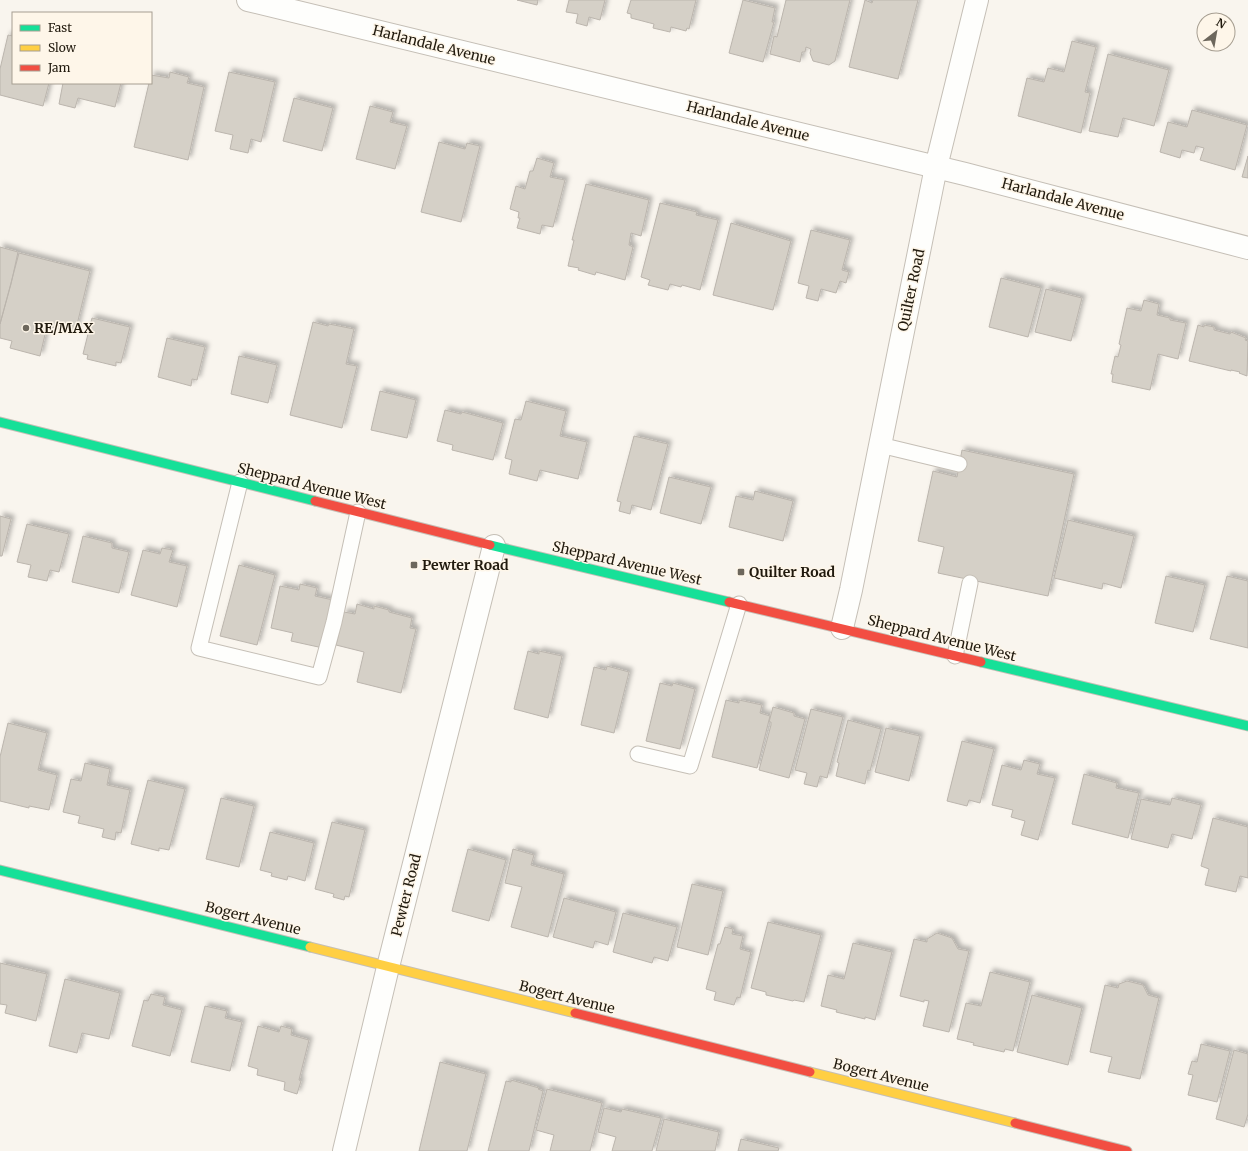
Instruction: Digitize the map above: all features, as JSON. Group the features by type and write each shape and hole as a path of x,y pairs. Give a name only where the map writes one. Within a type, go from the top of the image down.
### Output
{"main road":[{"name":"Sheppard Avenue West","path":"0,422 494,546 1248,726"},
{"name":"Bogert Avenue","path":"0,870 1127,1151"}],"street":[{"name":"Harlandale Avenue","path":"248,0 936,167 1248,248"},
{"name":"Quilter Road","path":"842,628 936,167 977,0"},
{"name":"Pewter Road","path":"344,1151 388,966 494,546"}],"lane":[{"path":"880,445 959,464"},
{"path":"240,482 199,648 319,677 334,622 358,512"},
{"path":"955,656 970,583"},
{"path":"638,754 690,766 739,604"}],"building":[{"path":"517,0 538,0 537,5"},
{"path":"569,0 605,0 600,20 589,17 587,26 576,23 578,14 566,12"},
{"path":"631,0 696,0 689,29 687,28 686,31 671,27 670,32 653,28 654,24 631,18 631,14 627,13"},
{"path":"743,0 775,8 772,22 774,22 763,62 729,53"},
{"path":"786,0 850,0 835,61 829,65 813,61 810,53 811,49 806,47 805,52 802,52 800,62 770,54 774,36 777,37"},
{"path":"865,0 872,3 873,0 918,0 898,79 849,67"},
{"path":"8,35 12,36 12,84 49,84 43,106 0,95 0,69"},
{"path":"1072,41 1096,47 1085,92 1090,93 1081,133 1018,116 1027,78 1044,82 1048,68 1064,72"},
{"path":"1108,54 1169,70 1154,126 1123,118 1118,137 1089,131"},
{"path":"170,72 189,77 187,83 204,87 188,160 134,147 149,84 152,84 152,75 169,78"},
{"path":"229,72 275,82 261,142 251,139 248,153 230,149 233,135 215,131"},
{"path":"63,84 121,84 115,107 78,98 75,108 59,104"},
{"path":"294,98 333,108 322,151 283,141"},
{"path":"370,106 393,112 390,122 407,126 395,169 356,159"},
{"path":"1192,110 1247,125 1235,170 1200,160 1204,148 1196,146 1194,153 1182,150 1180,158 1160,152 1168,122 1187,127"},
{"path":"439,142 465,149 467,143 480,146 461,222 421,212"},
{"path":"1248,156 1248,178 1242,177"},
{"path":"537,158 554,163 550,177 565,180 553,227 542,225 540,234 517,228 520,218 518,218 519,212 510,209 516,186 525,189 530,171 533,171"},
{"path":"586,184 649,200 641,236 631,233 629,245 633,247 625,280 596,272 595,275 578,270 579,268 568,266 574,240 572,240"},
{"path":"660,203 697,212 696,215 718,220 700,290 682,285 681,287 670,284 668,290 648,285 650,280 641,277"},
{"path":"731,223 791,241 773,310 713,295"},
{"path":"811,230 850,240 842,270 849,272 846,283 840,281 836,293 821,289 818,301 806,298 809,286 798,283"},
{"path":"0,247 18,252 0,324"},
{"path":"19,253 90,271 75,333 47,326 40,356 10,348 12,341 0,338 0,324"},
{"path":"1001,278 1041,288 1028,337 989,327"},
{"path":"1046,289 1082,298 1071,341 1035,332"},
{"path":"1144,300 1159,304 1157,315 1170,318 1170,320 1186,323 1178,359 1158,354 1150,390 1112,382 1113,374 1111,374 1115,356 1118,357 1121,345 1119,344 1127,308 1141,311"},
{"path":"92,318 130,327 121,363 116,362 116,366 87,359 88,355 83,354"},
{"path":"313,322 328,326 329,324 354,329 346,364 357,366 342,428 290,415"},
{"path":"1198,325 1204,327 1204,325 1214,327 1214,330 1230,334 1231,332 1246,338 1245,340 1248,341 1247,376 1239,373 1240,372 1189,361"},
{"path":"167,338 205,347 197,380 192,379 191,386 158,377"},
{"path":"239,356 277,365 268,403 231,394"},
{"path":"380,391 416,400 407,438 371,430"},
{"path":"526,401 566,411 560,436 587,442 578,479 540,470 537,481 509,474 512,460 505,458 515,419 521,420"},
{"path":"445,410 461,414 462,412 503,423 493,460 452,450 453,445 437,441"},
{"path":"634,436 668,444 651,510 632,505 630,514 619,511 621,502 617,501"},
{"path":"962,450 1074,474 1048,596 938,573 944,547 918,541 933,471 957,477"},
{"path":"669,477 711,487 701,524 660,513"},
{"path":"755,491 793,501 783,541 729,527 736,496 753,500"},
{"path":"0,516 11,519 2,556 0,556"},
{"path":"1068,520 1134,536 1121,588 1103,583 1102,589 1054,578"},
{"path":"27,524 69,534 59,572 50,570 47,581 28,577 31,565 17,562"},
{"path":"83,536 112,543 112,548 129,552 119,593 72,582"},
{"path":"162,548 173,550 169,562 187,566 177,607 131,595 143,550 160,554"},
{"path":"239,565 275,575 257,645 220,636"},
{"path":"1166,576 1205,585 1193,632 1155,623"},
{"path":"1227,576 1248,581 1248,648 1210,639"},
{"path":"300,584 317,588 315,596 333,600 323,648 291,641 293,633 271,628 280,586 299,590"},
{"path":"357,604 374,609 374,606 389,610 389,612 412,618 410,628 416,629 401,693 357,682 364,652 336,645 344,612 355,614"},
{"path":"528,651 539,654 539,651 562,656 548,718 514,709"},
{"path":"607,666 629,672 614,733 581,725 594,667 606,670"},
{"path":"660,683 672,686 673,683 695,689 680,749 646,741"},
{"path":"726,700 739,703 739,700 762,705 760,713 770,716 757,768 712,757"},
{"path":"773,707 794,713 794,716 805,719 789,778 759,770 771,725 771,722 769,722"},
{"path":"811,709 843,717 827,778 820,776 817,787 804,784 807,773 795,770"},
{"path":"848,720 881,729 865,784 836,776 839,763 837,762"},
{"path":"8,723 47,733 38,770 57,775 49,810 29,806 29,808 0,801 0,757"},
{"path":"886,728 920,736 909,781 875,772"},
{"path":"962,741 994,749 980,803 969,800 967,806 947,801"},
{"path":"1024,760 1040,764 1037,774 1055,778 1038,840 1021,835 1025,821 1011,817 1013,810 992,805 1002,765 1021,770"},
{"path":"85,763 110,769 107,785 130,790 121,833 116,832 115,840 102,837 104,829 78,823 80,816 63,812 71,779 81,781"},
{"path":"1084,774 1117,783 1116,788 1139,793 1128,838 1072,824"},
{"path":"148,780 185,789 169,850 159,848 159,851 131,844"},
{"path":"221,798 254,806 239,867 206,859"},
{"path":"1172,798 1201,805 1192,839 1172,834 1168,848 1131,839 1141,799 1170,805"},
{"path":"1213,818 1248,827 1248,878 1240,876 1236,892 1205,885 1209,869 1201,866"},
{"path":"332,822 365,830 349,897 345,896 344,900 333,897 334,894 315,889"},
{"path":"270,832 314,843 305,881 288,876 287,880 271,876 272,873 260,870"},
{"path":"468,849 506,860 489,921 452,911"},
{"path":"513,849 534,855 531,865 564,874 548,937 511,927 522,887 505,883"},
{"path":"692,884 723,891 708,955 677,947"},
{"path":"564,898 616,912 608,945 595,941 593,948 553,937"},
{"path":"623,913 677,927 668,961 654,957 652,963 613,952"},
{"path":"768,922 821,935 804,1002 766,995 766,992 751,988"},
{"path":"725,927 733,929 732,934 743,936 740,949 751,952 740,998 737,997 734,1005 714,1000 716,992 706,989 718,944 720,944"},
{"path":"937,933 952,938 958,949 969,951 949,1032 923,1026 929,1001 924,1000 924,1002 900,996 914,939 927,942 927,939"},
{"path":"853,943 892,952 875,1020 836,1012 837,1010 821,1006 828,975 844,979"},
{"path":"0,963 47,974 36,1021 5,1013 7,1005 0,1004"},
{"path":"990,972 1030,982 1013,1051 1005,1049 1004,1052 973,1045 974,1043 957,1039 966,1003 981,1006"},
{"path":"65,979 120,993 109,1039 82,1033 77,1053 49,1046"},
{"path":"1127,981 1143,985 1148,995 1159,998 1140,1079 1108,1072 1112,1057 1090,1052 1105,985 1118,988 1119,984"},
{"path":"151,994 165,997 163,1005 182,1010 170,1056 132,1046 144,1000 148,1001"},
{"path":"1032,995 1082,1008 1068,1065 1017,1052"},
{"path":"205,1006 227,1011 225,1018 242,1022 230,1071 191,1062"},
{"path":"258,1026 279,1032 281,1026 292,1029 291,1035 309,1040 297,1094 284,1090 285,1082 257,1075 258,1069 248,1066"},
{"path":"1201,1044 1230,1051 1217,1102 1188,1095 1193,1075 1188,1074 1192,1061 1197,1062"},
{"path":"1234,1050 1248,1054 1248,1114 1244,1127 1216,1119"},
{"path":"440,1062 486,1074 467,1151 419,1151"},
{"path":"511,1080 539,1088 538,1089 543,1091 529,1151 488,1151 506,1081 511,1082"},
{"path":"547,1089 602,1103 590,1151 550,1151 554,1135 536,1130"},
{"path":"604,1108 621,1112 622,1109 661,1118 652,1151 612,1151 616,1137 598,1132"},
{"path":"664,1119 719,1132 715,1151 656,1151"},
{"path":"741,1139 779,1148 778,1151 738,1151"}],"traffic: fast":[{"path":"0,422 315,501"},
{"path":"490,545 729,602"},
{"path":"981,662 1248,726"},
{"path":"0,870 310,947"}],"traffic: slow":[{"path":"310,947 575,1013"},
{"path":"810,1072 1015,1123"}],"traffic: jam":[{"path":"315,501 490,545"},
{"path":"729,602 981,662"},
{"path":"575,1013 810,1072"},
{"path":"1015,1123 1127,1151"}],"place":[{"name":"RE/MAX","path":"26,328"},
{"name":"Pewter Road","path":"414,565"},
{"name":"Quilter Road","path":"741,572"}]}
